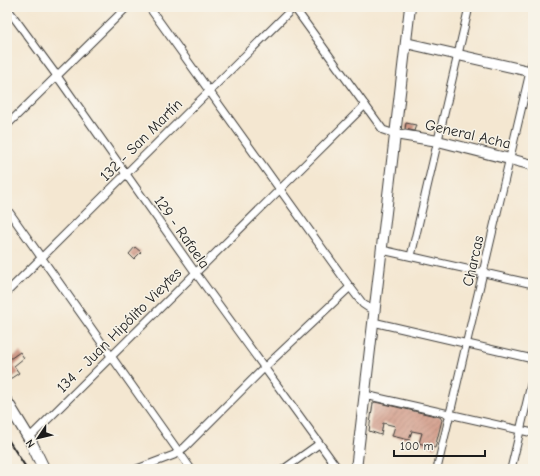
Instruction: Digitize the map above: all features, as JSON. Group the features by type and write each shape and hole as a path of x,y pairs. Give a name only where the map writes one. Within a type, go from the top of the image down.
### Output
{"main road":[{"path":"356,469 410,7"},
{"path":"406,43 532,72"},
{"name":"General Acha","path":"395,134 438,141 533,165"},
{"path":"7,402 44,469"},
{"path":"28,438 52,469"}],"street":[{"path":"7,125 127,7"},
{"path":"149,7 350,287 374,317 467,344 533,359"},
{"path":"294,7 383,130 395,134"},
{"name":"132 - San Martín","path":"7,292 294,7"},
{"path":"411,256 469,7"},
{"name":"129 - Rafaela","path":"7,8 57,76 195,272 338,469"},
{"name":"Charcas","path":"437,469 532,72 533,59"},
{"name":"134 - Juan Hipólito Vieytes","path":"28,438 365,106"},
{"path":"7,209 191,469"},
{"path":"382,250 533,284"},
{"path":"137,469 179,452 264,368 350,287"},
{"path":"511,469 533,376"},
{"path":"365,394 533,433"},
{"path":"284,469 319,444"}],"building":[{"path":"406,123 416,125 414,131 405,129"},
{"path":"135,247 141,252 134,259 129,254"},
{"path":"20,352 24,358 14,366 19,373 7,381 7,361"},
{"path":"375,402 440,417 442,420 435,448 419,443 422,433 412,431 409,440 392,436 395,426 383,423 381,435 369,431 373,403"}],"railway":[{"path":"7,438 27,469"},
{"path":"7,465 10,469"}]}
